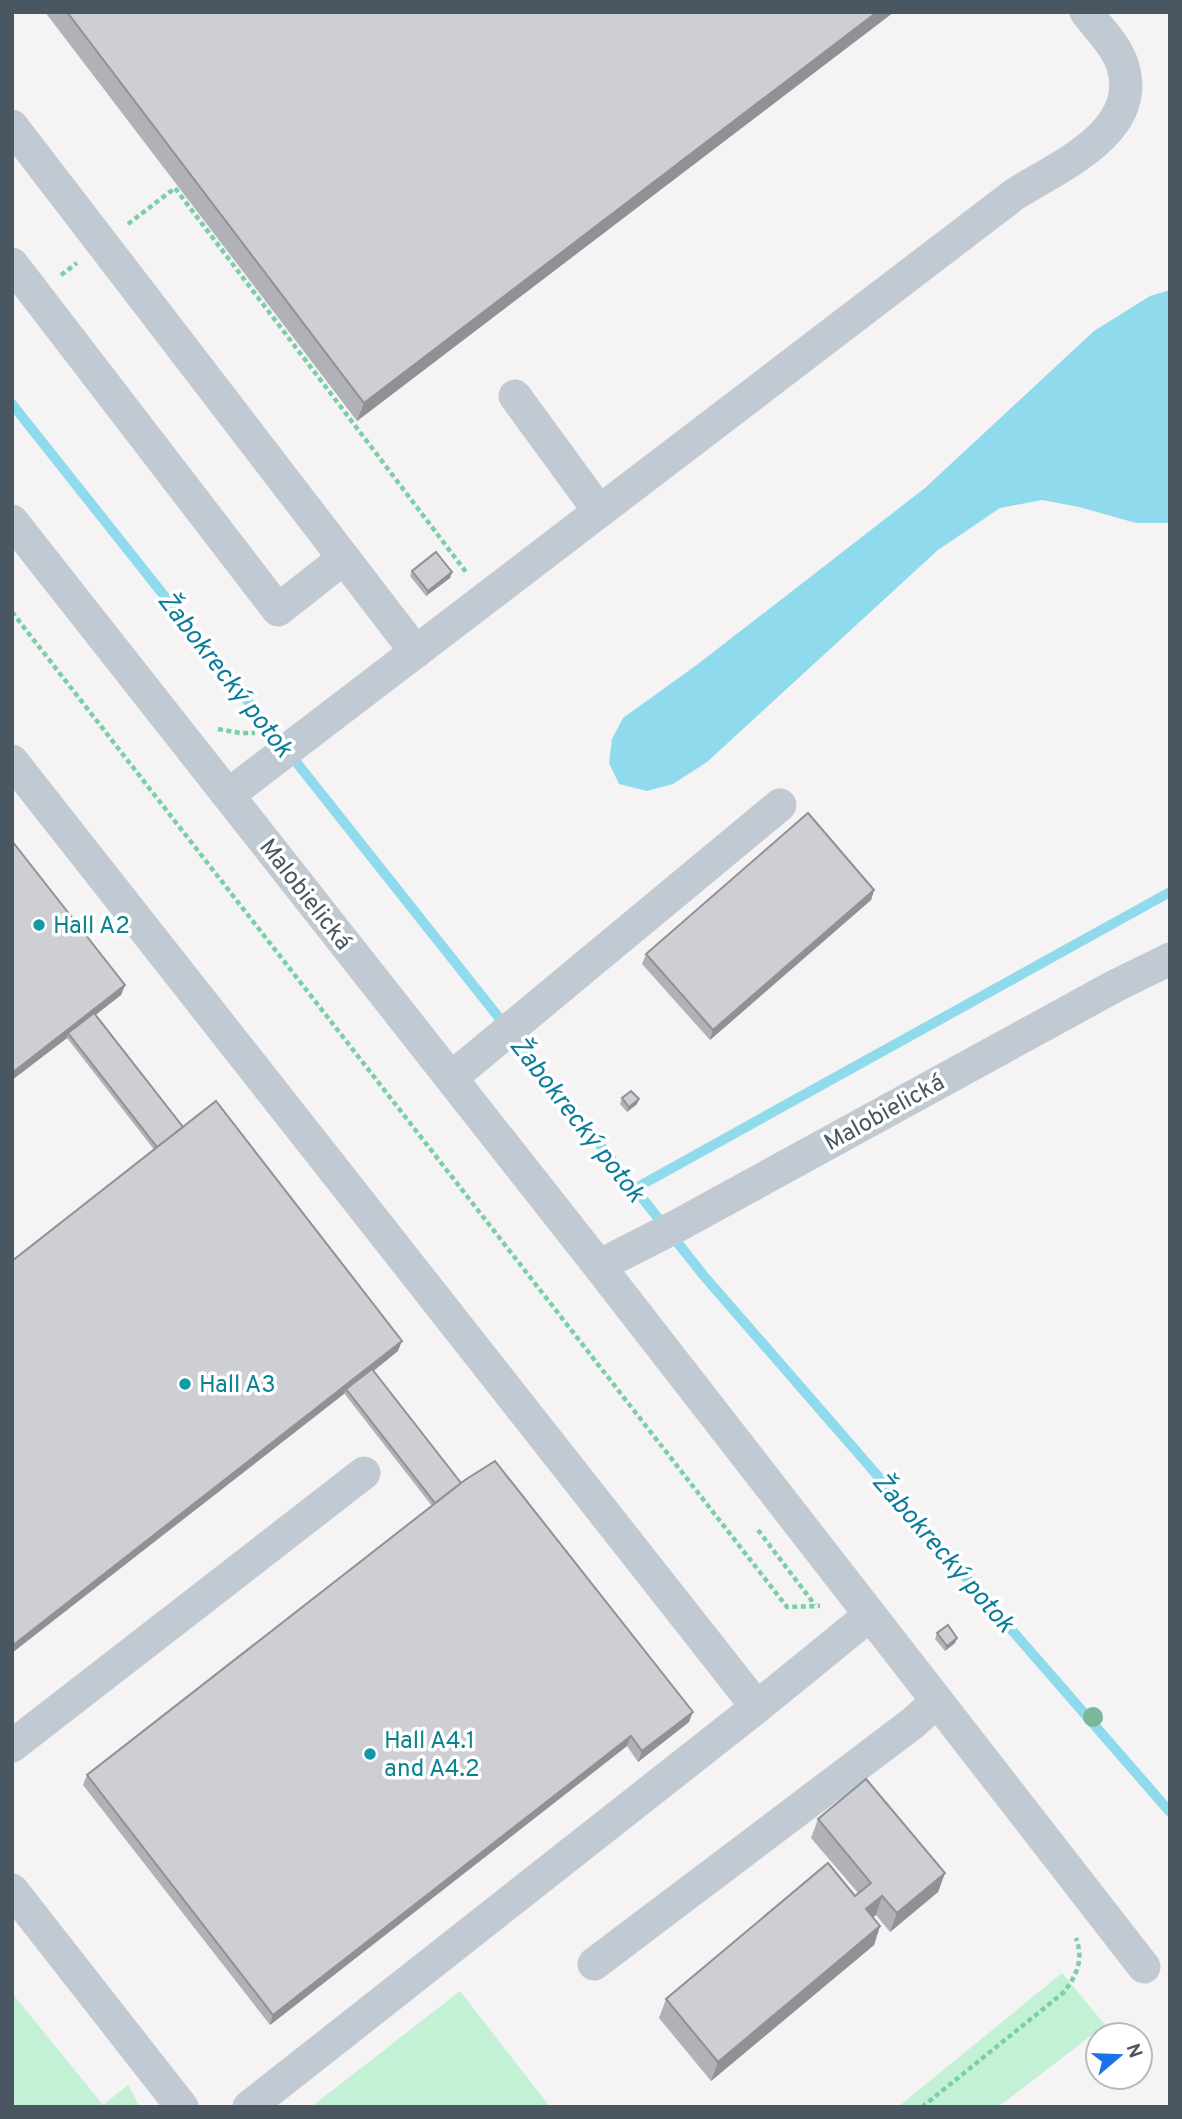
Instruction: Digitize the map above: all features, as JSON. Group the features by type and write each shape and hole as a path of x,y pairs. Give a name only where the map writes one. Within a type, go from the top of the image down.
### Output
{"lane":[{"path":"228,795 1015,194 1091,146 1121,113 1126,94 1124,69 1113,48 1086,12"},
{"path":"12,126 416,652"},
{"path":"12,264 278,610 344,558"},
{"path":"515,396 599,511"},
{"name":"Malobielická","path":"12,521 599,1266 1144,1967"},
{"path":"12,761 757,1707"},
{"path":"451,1079 780,806"},
{"name":"Malobielická","path":"599,1266 1115,986 1170,960"},
{"path":"12,1746 364,1473"},
{"path":"249,2107 870,1615"},
{"path":"594,1964 913,1723 936,1702"},
{"path":"12,1890 181,2107"}],"path":[{"path":"125,226 175,188 473,581"},
{"path":"12,612 787,1607 816,1605"},
{"path":"922,2107 1063,1993 1074,1979 1080,1961 1075,1936"}],"green space":[{"path":"1062,1973 1102,2021 1084,2021 1084,2041 998,2107 898,2107"},
{"path":"460,1991 550,2107 311,2107"},
{"path":"12,1993 103,2105 128,2085 140,2107 12,2107"}],"water":[{"path":"1170,290 1170,523 1136,523 1042,500 1000,508 938,550 707,762 673,784 647,791 619,784 609,763 612,739 623,718 698,664 925,488 1094,331 1150,296"}],"building":[{"path":"67,12 877,12 364,403"},
{"path":"436,552 452,572 428,591 412,571"},
{"path":"808,813 874,890 713,1030 646,954"},
{"name":"Hall A2","path":"12,841 125,985 12,1073"},
{"path":"94,1013 183,1127 157,1147 68,1033"},
{"path":"631,1091 639,1099 629,1107 622,1098"},
{"name":"Hall A3","path":"216,1101 402,1341 12,1646 12,1261"},
{"path":"372,1369 461,1483 435,1503 346,1389"},
{"name":"Hall A4.1 and A4.2","path":"495,1461 693,1712 642,1751 631,1736 273,2015 87,1775 465,1480"},
{"path":"948,1625 957,1638 947,1646 937,1633"},
{"path":"866,1779 945,1873 897,1913 882,1896 866,1909 880,1926 718,2062 666,1999 828,1863 855,1896 871,1883 818,1819"}],"waterway":[{"name":"Žabokrecký potok","path":"12,404 704,1276 1170,1812"},
{"path":"634,1189 1170,892"}],"place":[{"name":"Hall A2","path":"39,925"},
{"name":"Hall A3","path":"185,1384"},
{"name":"Hall A4.1 and A4.2","path":"370,1754"}]}
